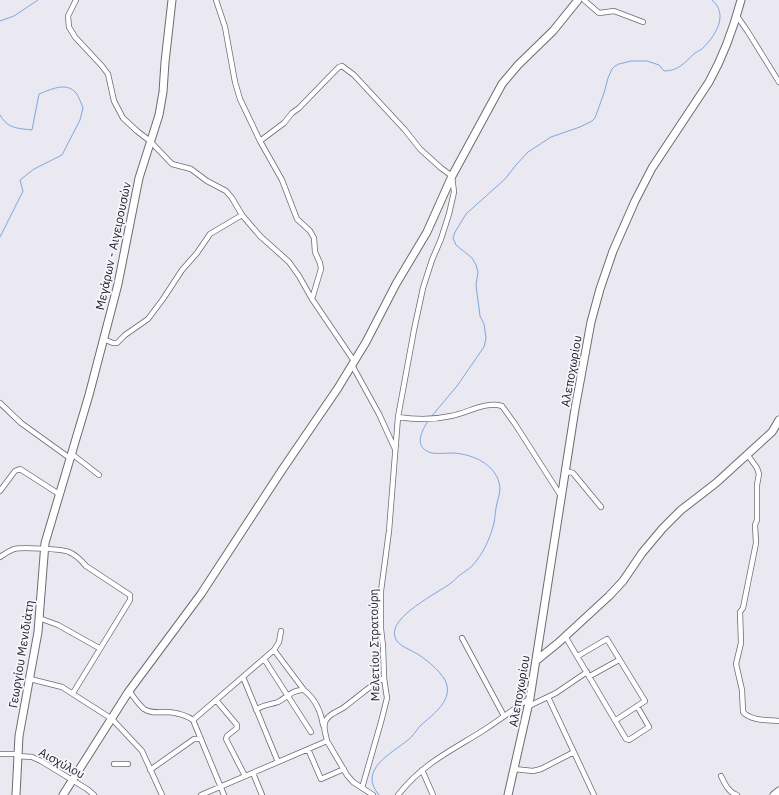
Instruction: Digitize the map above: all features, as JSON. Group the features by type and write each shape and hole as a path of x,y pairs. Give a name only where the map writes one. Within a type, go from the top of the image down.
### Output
{"main road":[{"name":"Μεγάρων - Αιγειρουσών","path":"59,494 72,456 122,265 139,178 161,107 172,0"},
{"path":"63,795 129,691 201,594 282,470 338,388 427,232 452,176 506,77 553,31 578,0"},
{"name":"Αλεποχωρίου","path":"508,795 529,706 564,474 591,322 600,289 628,214 652,168 709,82 725,52 741,0"},
{"path":"537,660 551,650 593,612 618,587 646,548 669,522 685,507 720,480 772,432 779,420"},
{"name":"Γεωργίου Μενιδιάτη","path":"16,795 17,755 38,632 45,550 48,532 59,494"},
{"path":"774,795 779,791"}],"street":[{"path":"76,0 69,13 69,27 73,34 108,74 114,101 123,118 150,141 172,164 191,169 207,181 226,191 232,198 242,216 260,236 289,262 353,363 379,414 395,451"},
{"path":"216,0 225,27 237,91 245,111 282,180 297,220 310,232 314,238 315,252 321,269 312,299"},
{"path":"584,0 598,13 614,11 643,22"},
{"path":"737,16 779,82"},
{"path":"260,141 278,129 339,67 342,66 354,75 423,153 452,176"},
{"name":"Μελετίου Στρατούρη","path":"362,788 386,702 381,629 381,591 390,524 398,417 423,288 449,214 454,192 452,176"},
{"path":"103,339 113,344 117,343 125,335 145,321 163,300 182,270 197,253 210,234 242,216"},
{"path":"0,403 21,423 99,475"},
{"path":"398,417 426,420 463,413 489,404 502,406 561,496"},
{"path":"747,454 757,468 759,474 757,485 757,519 755,525 756,543 743,608 740,612 741,643 736,664 742,690 743,712 752,718 779,721"},
{"path":"0,491 15,470 18,469 59,494"},
{"path":"564,474 570,472 573,473 601,507"},
{"path":"0,557 17,549 57,550 69,552 80,559 86,566 130,595 130,600 99,648 73,693"},
{"path":"39,618 58,625 99,648"},
{"path":"193,720 274,650 281,631"},
{"path":"565,636 589,674 626,739 629,740 647,729 649,726 637,706"},
{"path":"462,638 504,716"},
{"path":"578,656 607,638 645,701 616,720"},
{"path":"274,650 319,709 327,741 344,769 354,782 373,795"},
{"path":"264,659 311,732"},
{"path":"529,706 619,660"},
{"path":"243,677 278,762"},
{"path":"30,678 56,684 73,693 112,719 142,751 162,795"},
{"path":"324,729 325,721 330,714 343,708 370,686 384,678"},
{"path":"256,710 264,705 279,701 294,692 304,690"},
{"path":"129,691 144,708 150,712 176,714 186,716 193,720 224,795"},
{"path":"548,697 594,795"},
{"path":"398,795 405,786 435,759 484,730 530,698"},
{"path":"216,700 237,725 237,728 227,736 226,739 245,776"},
{"path":"150,770 194,739 201,739"},
{"path":"201,795 327,741"},
{"path":"308,749 320,779 344,769"},
{"path":"514,769 533,771 541,769 574,752"},
{"name":"Αισχύλου","path":"0,754 36,758 73,780 94,795"},
{"path":"114,764 128,764"},
{"path":"422,770 433,795"},
{"path":"253,773 262,795"},
{"path":"721,776 728,789 737,795"}],"waterway":[{"path":"0,21 14,16 38,0"},
{"path":"431,417 457,386 484,347 486,338 484,324 480,316 476,285 478,272 476,265 472,258 456,245 453,238 466,214 505,179 528,152 551,137 580,127 592,121 595,118 608,78 615,66 631,61 647,61 659,65 664,71 669,71 678,68 695,53 702,49 708,43 719,24 720,12 712,0"},
{"path":"0,115 6,123 13,127 32,130 39,94 63,87 72,89 76,93 83,108 80,120 62,155 34,169 20,180 23,191 0,237"},
{"path":"379,795 373,786 372,778 374,770 379,763 410,738 420,726 436,712 445,700 447,694 445,680 440,673 422,657 399,643 395,637 395,629 406,614 452,582 471,567 476,561 486,546 490,535 494,523 496,505 500,491 495,473 490,467 476,458 461,454 432,453 426,451 422,447 420,439 428,421"}]}
